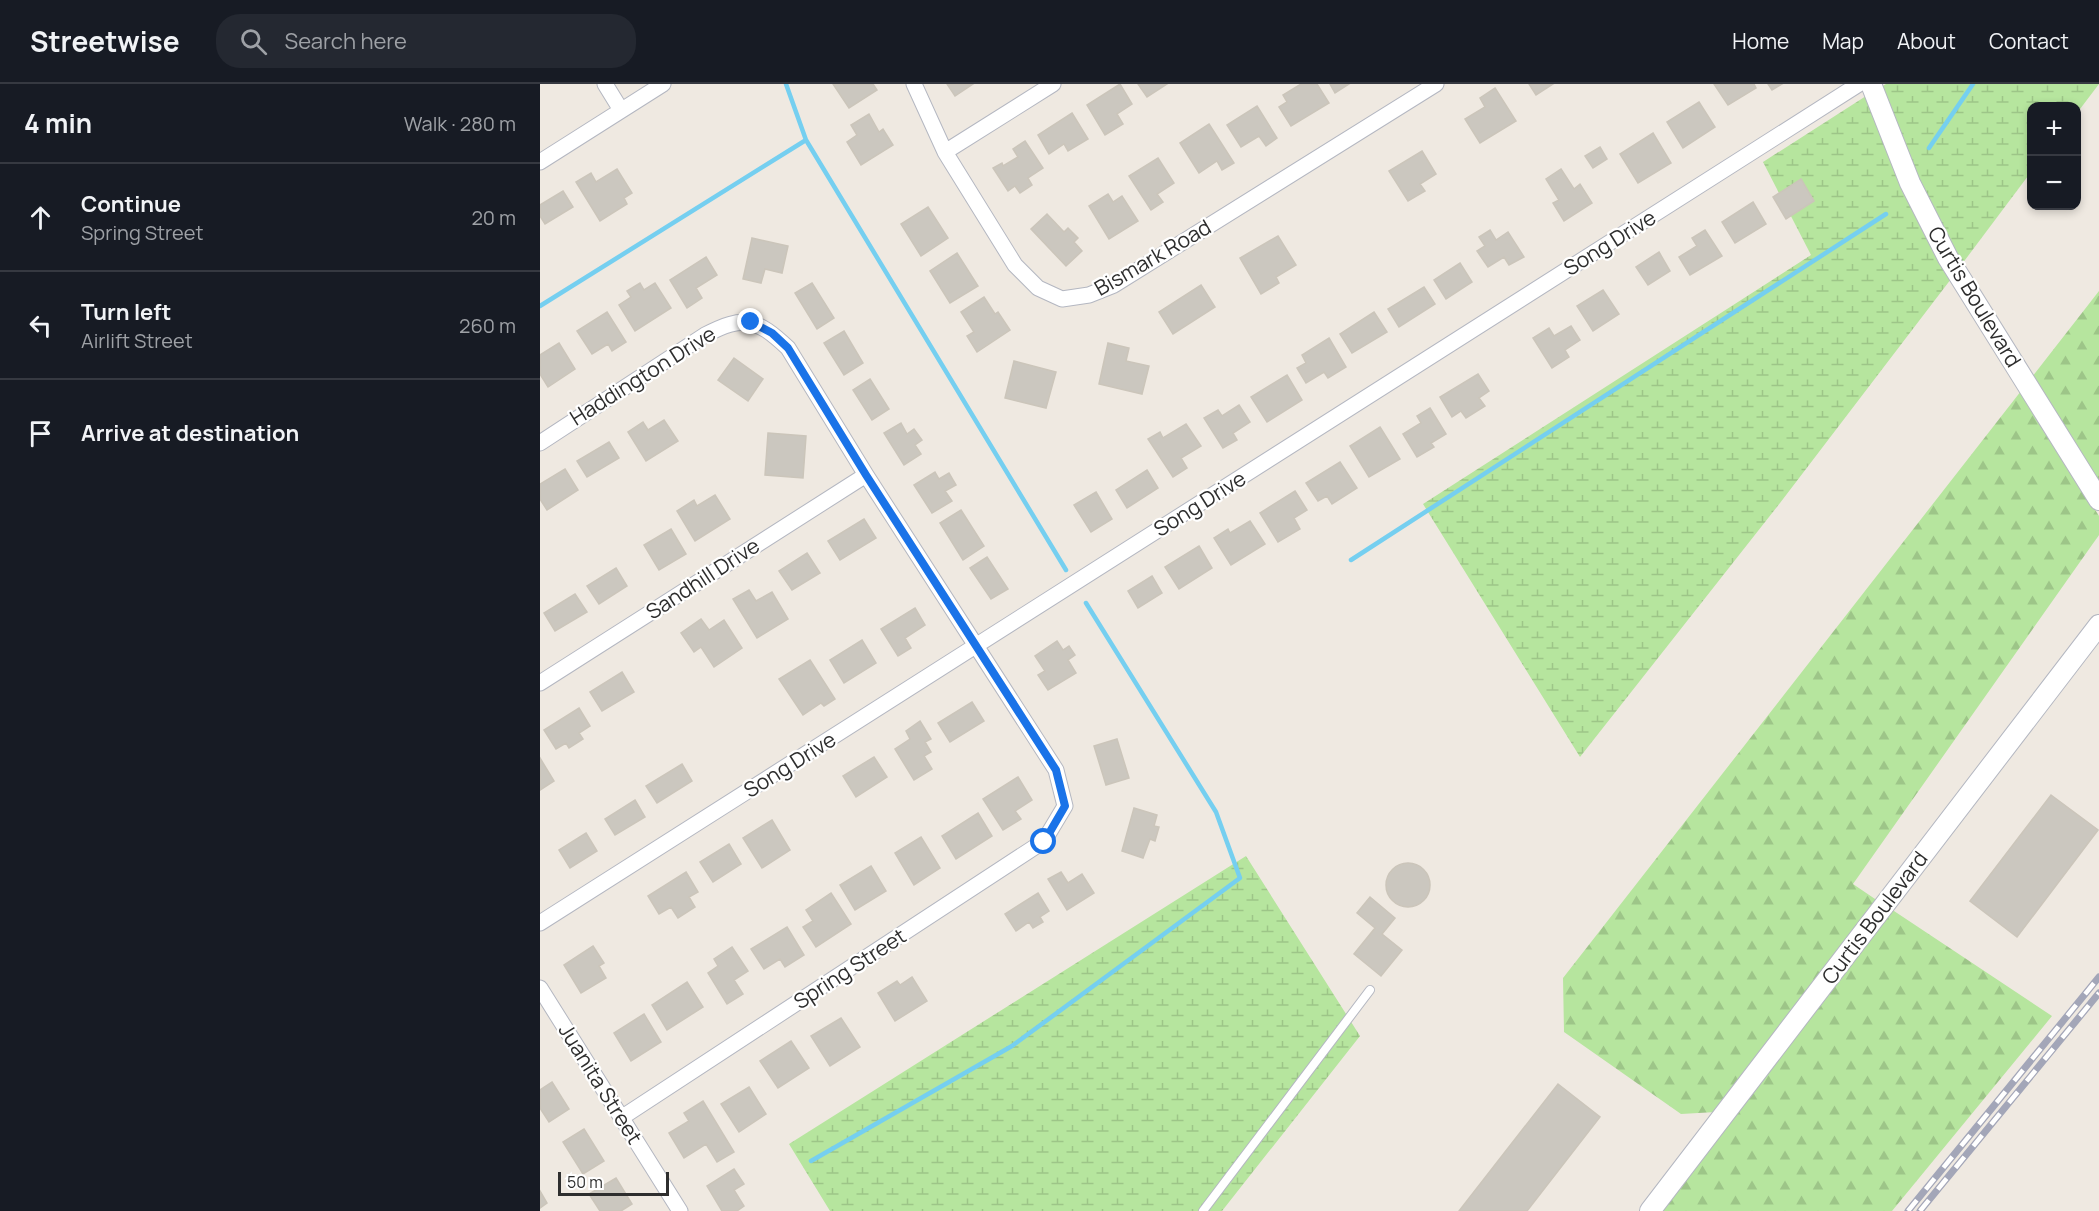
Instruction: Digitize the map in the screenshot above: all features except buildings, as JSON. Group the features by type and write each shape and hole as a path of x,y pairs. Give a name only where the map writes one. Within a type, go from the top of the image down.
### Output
{"street":[{"path":"605,84 621,110"},
{"path":"540,162 663,84"},
{"name":"Bismark Road","path":"914,84 945,152 1015,265 1038,288 1062,299 1089,295 1114,285 1436,84"},
{"path":"945,152 1053,84"},
{"name":"Song Drive","path":"540,923 1859,84"},
{"name":"Curtis Boulevard","path":"1871,84 1910,183 1948,258 2099,500"},
{"name":"Haddington Drive","path":"540,442 705,335 728,323 751,322 772,333 788,348 866,475"},
{"path":"866,475 976,646"},
{"name":"Sandhill Drive","path":"540,683 866,475"},
{"name":"Curtis Boulevard","path":"1650,1211 2099,625"},
{"name":"Spring Street","path":"621,1118 1044,842 1065,806 1056,770 976,646"},
{"name":"Juanita Street","path":"540,988 680,1211"}],"lane":[{"path":"1203,1211 1370,990"}],"green space":[{"path":"1886,84 2099,84 2081,108 2081,102 2027,102 2027,177 1962,264 1917,179 1881,87"},
{"path":"1866,96 1951,279 1780,503 1580,757 1423,504 1811,255 1763,162"},
{"path":"2099,291 2099,483 2032,377"},
{"path":"2021,391 2099,516 2099,535 1853,884 1878,901 1716,1112 1681,1114 1564,1032 1563,978"},
{"path":"1246,856 1360,1036 1222,1211 830,1211 789,1144"},
{"path":"1891,909 2052,1016 1892,1211 1660,1211"}],"waterway":[{"path":"786,84 806,140 1066,570"},
{"path":"1929,148 1973,84"},
{"path":"540,306 806,140"},
{"path":"1351,560 1886,214"},
{"path":"811,1161 1012,1046 1240,878 1216,812 1086,603"}],"railway":[{"path":"1908,1211 2099,977"},
{"path":"1920,1211 2099,993"}],"route":[{"path":"751,322 772,333 788,348 866,475 1056,770 1065,806 1044,842"}]}
